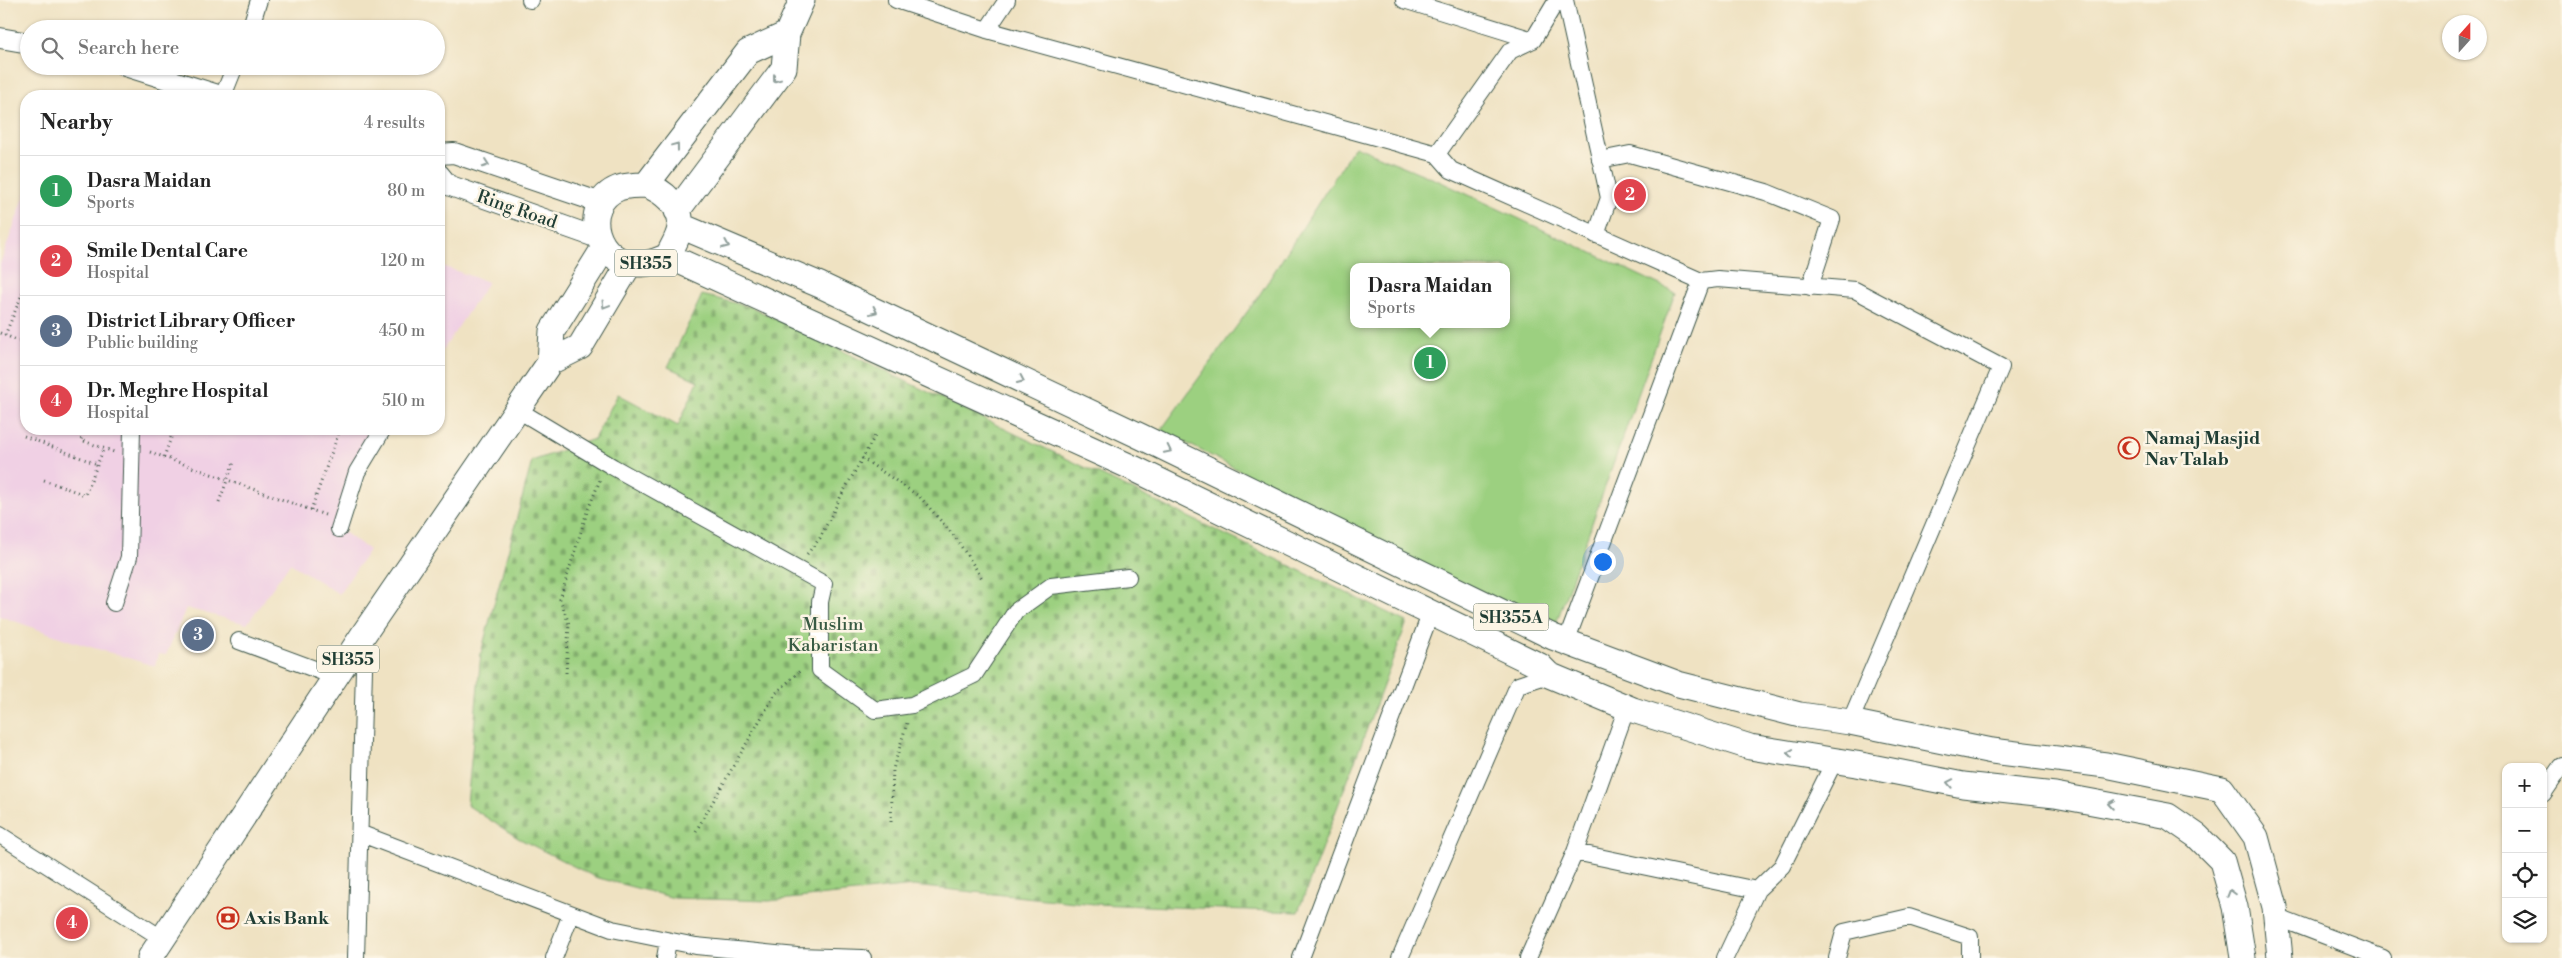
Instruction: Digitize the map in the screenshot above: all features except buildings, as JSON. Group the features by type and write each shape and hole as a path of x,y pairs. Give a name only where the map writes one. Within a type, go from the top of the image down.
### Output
{"main road":[{"path":"646,185 748,52 787,34 802,0"},
{"name":"SH355","path":"601,203 596,218 601,243 618,260 642,264 668,256 679,218 784,68 787,34"},
{"path":"601,203 618,188 646,185 665,195 679,218"},
{"name":"SH355A","path":"679,218 1074,405 1566,642 1678,684 1800,715 1850,722 1992,751 2079,762 2222,790 2256,837 2276,917 2280,958"},
{"name":"SH355","path":"550,362 552,331 601,243"},
{"name":"SH355A","path":"668,256 1063,435 1431,612 1540,666 1549,675 1626,707 1750,747 1834,760 1963,785 2066,797 2168,816 2197,836 2222,861 2235,907 2243,958"},
{"name":"SH355","path":"156,948 366,632 550,362 580,347 630,263"},
{"path":"1063,435 1074,405"},
{"path":"1549,675 1566,642"},
{"path":"1834,760 1850,722"},
{"path":"2066,797 2079,762"},
{"path":"2238,926 2276,917"}],"street":[{"path":"253,20 259,0"},
{"path":"896,0 987,30 1437,154 1451,170 1701,281 1718,278 1855,290 2001,367 1850,722"},
{"path":"987,30 1007,0"},
{"path":"1404,0 1533,40"},
{"path":"1437,154 1510,51 1533,40 1557,0"},
{"path":"1565,0 1609,198 1596,235"},
{"path":"154,75 203,90"},
{"path":"225,90 231,75"},
{"name":"Ring Road","path":"445,154 454,154 601,203"},
{"path":"1600,160 1630,154 1766,192 1832,218 1810,287"},
{"name":"Ring Road","path":"445,181 448,185 601,243"},
{"path":"1566,642 1701,281"},
{"path":"518,410 607,463 824,584 820,602 820,670 875,710 912,705 974,675 1016,611 1051,586 1128,577"},
{"path":"340,525 357,472 379,435"},
{"path":"114,603 130,557 131,444"},
{"path":"1301,958 1431,612"},
{"path":"356,958 366,632"},
{"path":"239,641 336,677"},
{"path":"1400,958 1518,686 1549,675"},
{"path":"1528,958 1575,852 1626,707"},
{"path":"1725,958 1757,890 1782,866 1834,760"},
{"path":"2547,788 2562,766"},
{"path":"359,833 612,929 696,946 772,956 863,958"},
{"path":"0,835 156,948"},
{"path":"1575,852 1757,890"},
{"path":"554,958 571,914"},
{"path":"1836,958 1844,932 1909,917 1970,936 1970,958"},
{"path":"2276,917 2383,958"},
{"path":"665,958 668,941"}],"path":[{"path":"5,335 20,299"},
{"path":"0,333 20,341"},
{"path":"83,435 81,440 104,448 131,444 311,510 340,525"},
{"path":"164,457 172,435"},
{"path":"311,510 338,435"},
{"path":"24,436 97,464"},
{"path":"796,568 820,538 841,496 876,436"},
{"path":"44,480 85,495 104,448"},
{"path":"862,458 920,497 955,537 982,578"},
{"path":"219,502 234,462"},
{"path":"566,673 569,624 560,599 587,512 607,463"},
{"path":"696,831 775,694 820,653"},
{"path":"891,822 893,769 912,705"}],"shaded area":[{"path":"20,209 20,435 387,435 366,466 344,532 369,550 339,594 290,563 247,624 186,608 166,655 158,654 155,666 74,642 0,616 0,264"},
{"path":"445,267 488,282 445,347"}],"green space":[{"path":"1355,146 1439,181 1675,292 1553,632 1161,430 1258,297"},
{"name":"Muslim Kabaristan","path":"702,295 751,307 1407,622 1298,912 1095,904 913,886 769,901 674,898 595,877 518,838 467,805 481,653 532,461 594,439 618,394 678,426 698,381 668,367"}],"place":[{"name":"Smile Dental Care","path":"1630,195"},
{"name":"Dasra Maidan","path":"1430,363"},
{"name":"Namaj Masjid Nav Talab","path":"2129,448"},
{"name":"District Library Officer","path":"198,635"},
{"name":"Axis Bank","path":"228,918"},
{"name":"Dr. Meghre Hospital","path":"72,923"}]}
